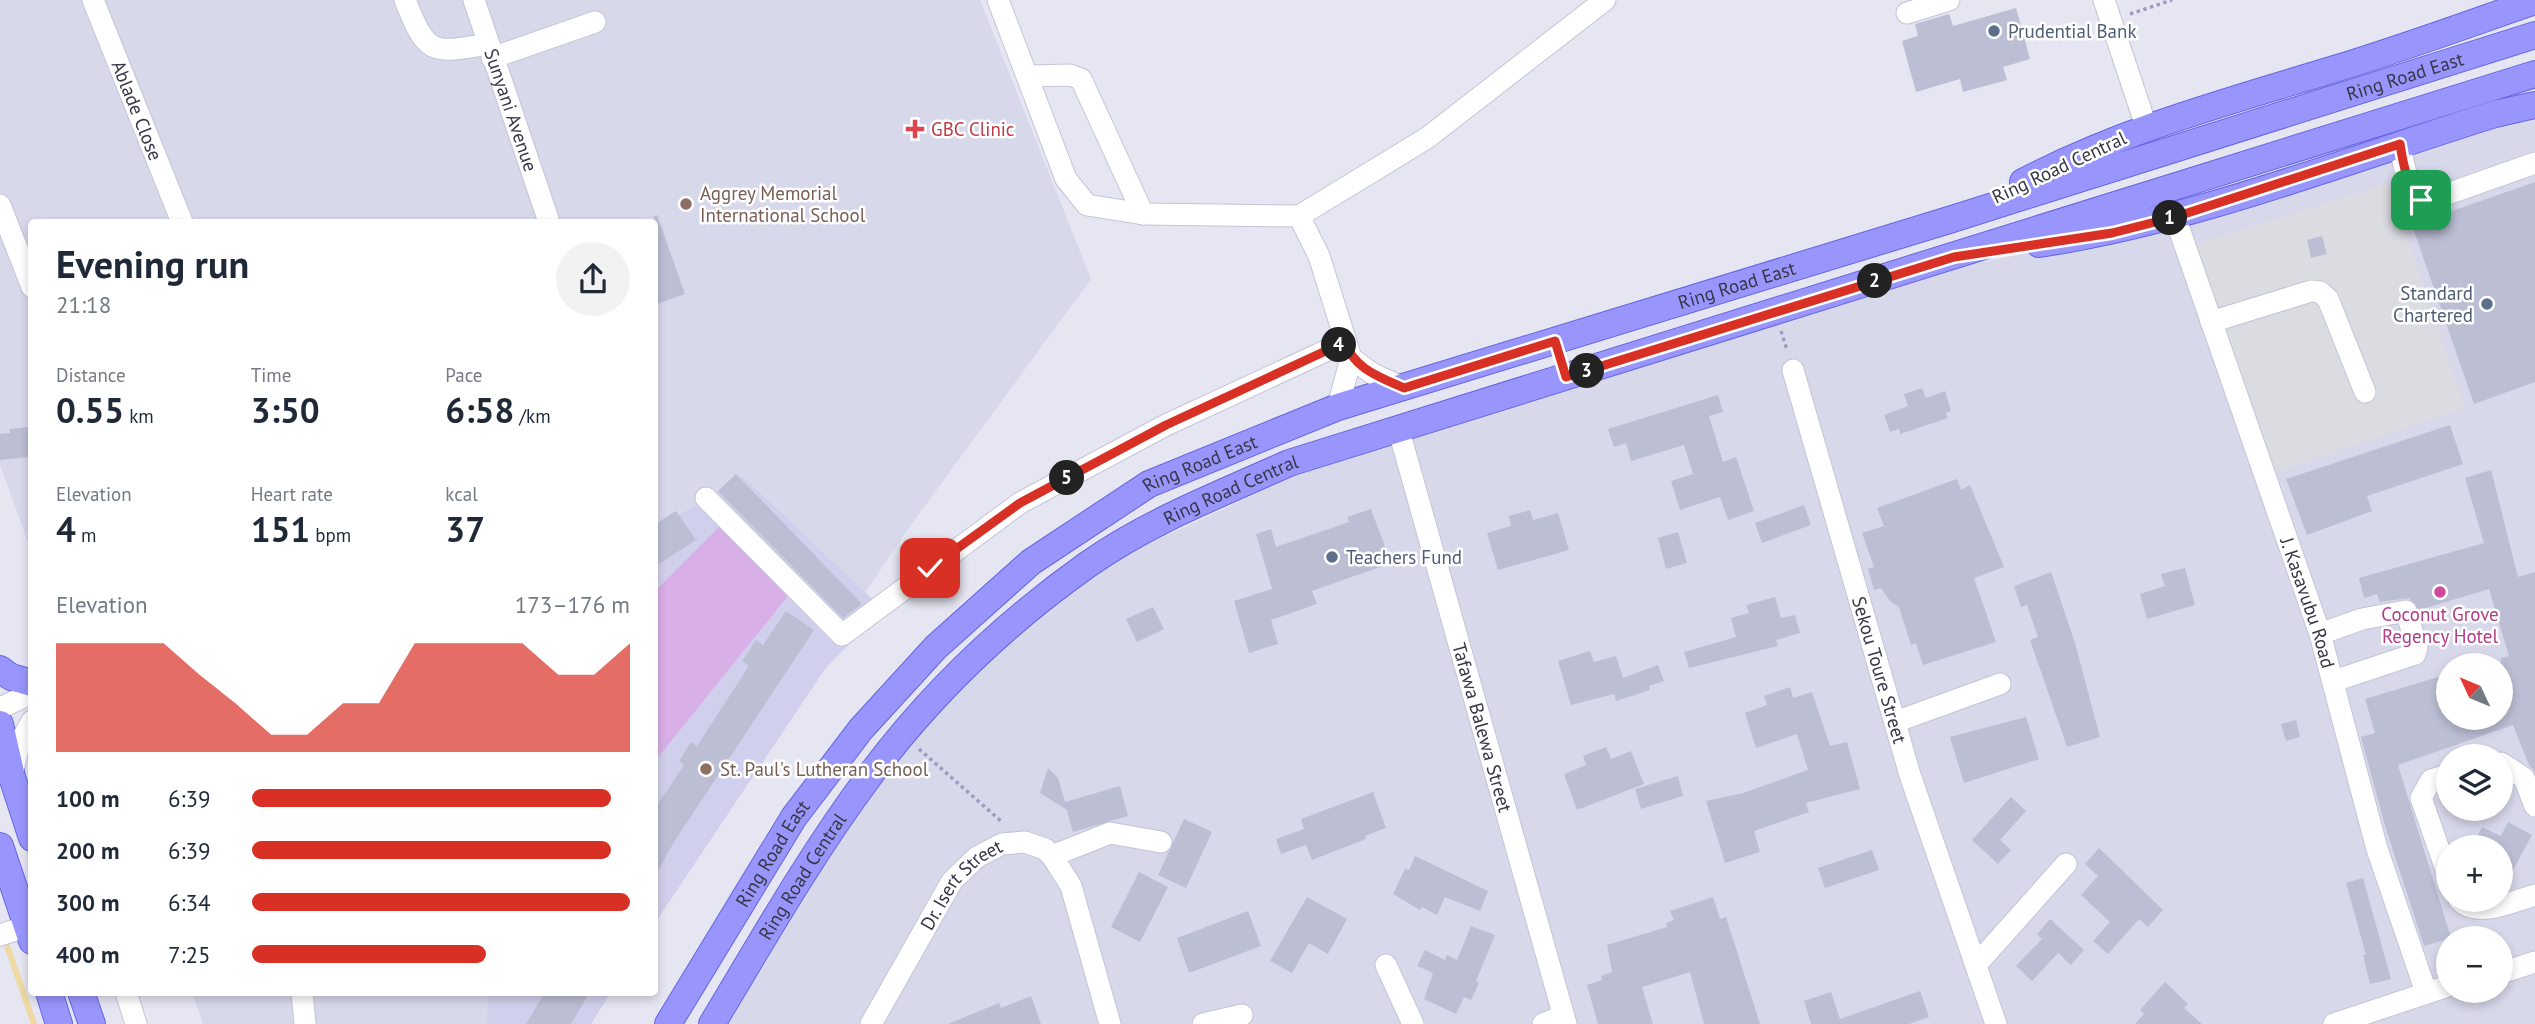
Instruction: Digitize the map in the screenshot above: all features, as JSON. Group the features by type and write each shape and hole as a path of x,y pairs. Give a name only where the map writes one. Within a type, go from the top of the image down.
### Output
{"main road":[{"name":"Ring Road Central","path":"1950,220 2069,158 2146,126 2378,56 2535,1"},
{"name":"Ring Road East","path":"2275,117 2535,36"},
{"name":"Ring Road Central","path":"712,1024 812,859 868,777 942,689 1001,633 1087,565 1164,519 1289,463 2535,74"},
{"name":"Ring Road Central","path":"1954,257 2112,233 2175,217 2495,114 2535,106"},
{"name":"Ring Road Central","path":"1950,220 2275,117"},
{"name":"Ring Road East","path":"668,1024 794,817 861,729 936,647 1031,562 1149,484 1338,407 1950,220"},
{"path":"1555,341 1566,377"},
{"path":"0,668 11,677 28,682"},
{"path":"0,724 12,776 28,826"},
{"path":"0,846 28,930"},
{"path":"50,996 59,1024"},
{"path":"82,996 92,1024"}],"street":[{"name":"Ablade Close","path":"93,0 180,219"},
{"path":"405,0 417,31 428,45 447,51 490,51 595,22"},
{"name":"Sunyani Avenue","path":"474,0 548,219"},
{"path":"998,0 1066,179 1087,205 1143,214 1299,216 1427,138 1605,0"},
{"path":"1907,13 1949,0"},
{"path":"2108,10 2146,126"},
{"path":"1027,76 1070,75 1081,79 1143,214"},
{"path":"2400,144 2404,167 2414,193 2421,200 2433,199 2535,163"},
{"path":"0,205 28,277"},
{"path":"1299,216 1319,256 1348,350 1338,407"},
{"name":"J. Kasavubu Road","path":"2175,217 2320,634 2377,849 2426,992"},
{"path":"2211,322 2311,291 2320,292 2328,299 2365,392"},
{"path":"1348,350 1373,374 1404,388"},
{"path":"706,498 842,635 1020,503 1166,425 1348,350"},
{"name":"Sekou Toure Street","path":"1793,370 1895,722 1996,1024"},
{"name":"Tafawa Balewa Street","path":"1399,430 1564,1020"},
{"path":"2320,634 2362,619 2401,611 2407,614 2414,636 2417,647 2415,654 2334,681"},
{"path":"1895,722 2000,684"},
{"path":"0,708 28,695"},
{"path":"12,776 19,744 28,728"},
{"path":"2513,771 2524,778 2535,806"},
{"path":"2436,779 2431,780 2421,799 2436,841"},
{"path":"1110,1024 1071,887 1052,856 1110,834 1161,842"},
{"name":"Dr. Isert Street","path":"872,1024 952,881 985,852 1002,844 1025,842 1045,849 1052,856"},
{"path":"1976,965 2066,864"},
{"path":"2513,901 2535,895"},
{"path":"0,935 28,933"},
{"path":"2513,969 2535,962"},
{"path":"1387,965 1413,1024"},
{"path":"2334,1024 2436,989"},
{"path":"127,996 136,1024"},
{"path":"302,996 305,1024"},
{"path":"1203,1024 1242,1015"},
{"path":"1543,1024 1564,1020"}],"path":[{"path":"2108,10 2172,0"},
{"path":"1775,312 1793,370"},
{"path":"904,735 1025,842"}],"shaded area":[{"path":"0,0 980,0 1091,279 908,529 658,902 658,219 28,219 28,543 0,465"},
{"path":"2535,116 2535,1024 729,1024 866,794 949,694 1112,561 1329,460 1929,273 2151,228"},
{"path":"2389,183 2465,408 2271,474 2194,245"},
{"name":"St. Paul's Lutheran School","path":"742,476 883,609 825,669 658,919 658,528"},
{"path":"719,527 788,596 658,757 658,588"},
{"path":"193,996 593,996 575,1024 203,1024"},
{"path":"488,996 608,996 591,1024 487,1024"}],"building":[{"path":"2016,8 2030,59 2003,67 2007,80 1963,92 1960,79 1916,92 1902,41 1918,36 1915,24 1949,14 1953,26"},
{"name":"Standard Chartered","path":"2535,182 2535,382 2474,404 2412,225"},
{"path":"657,215 685,294 658,304 658,219 654,219"},
{"path":"2322,236 2327,254 2311,258 2307,240"},
{"path":"1922,388 1926,398 1945,391 1951,411 1946,413 1948,418 1900,434 1899,429 1890,432 1884,415 1908,406 1904,394"},
{"path":"1718,395 1723,412 1709,416 1723,462 1736,457 1754,511 1728,520 1720,497 1680,510 1671,481 1693,474 1684,445 1631,461 1626,443 1614,447 1608,429"},
{"path":"2450,425 2463,464 2367,496 2372,511 2307,535 2286,479"},
{"path":"28,427 28,457 0,460 0,434 10,433 10,429"},
{"path":"2491,470 2518,577 2535,572 2535,772 2529,765 2513,725 2513,653 2508,653 2489,589 2419,610 2409,598 2380,602 2377,594 2364,598 2359,578 2484,543 2465,478"},
{"path":"736,474 862,604 843,618 718,491"},
{"path":"1957,479 1961,490 1970,485 2004,567 1974,578 1996,642 1923,665 1916,643 1911,645 1899,607 1890,601 1881,588 1874,590 1868,569 1874,567 1862,533 1884,526 1877,508"},
{"path":"1804,505 1811,525 1762,543 1755,523"},
{"path":"1371,509 1391,563 1312,591 1317,604 1271,620 1278,644 1249,653 1234,601 1272,589 1256,534 1271,529 1276,547 1349,522 1347,517"},
{"path":"1530,510 1533,520 1558,513 1569,550 1498,570 1487,533 1511,526 1509,516"},
{"path":"676,511 696,540 658,564 658,522"},
{"path":"1678,532 1687,563 1666,569 1658,538"},
{"path":"2185,568 2195,605 2147,619 2140,594 2165,586 2161,574"},
{"path":"2051,572 2075,643 2100,737 2067,747 2030,640 2038,637 2027,605 2021,607 2014,586"},
{"path":"1775,597 1781,618 1795,615 1800,633 1776,640 1778,646 1689,668 1684,652 1736,637 1731,618 1749,613 1746,605"},
{"path":"1153,607 1164,629 1137,642 1126,619"},
{"path":"786,611 814,630 674,842 658,871 658,804 684,765 679,761 691,742 697,746 749,666 742,661 756,640 763,645"},
{"path":"1590,651 1594,662 1616,656 1623,678 1658,665 1664,681 1649,686 1650,690 1616,701 1614,694 1571,705 1558,661"},
{"path":"2436,678 2436,730 2499,730 2458,744 2436,744 2436,752 2398,765 2436,889 2436,912 2443,912 2447,926 2436,926 2436,942 2424,946 2385,826 2361,737 2375,733 2365,699"},
{"path":"1790,687 1793,698 1812,692 1830,746 1847,742 1860,789 1806,803 1809,812 1754,831 1760,852 1725,863 1706,801 1743,793 1808,770 1797,734 1756,748 1745,713 1767,705 1764,696"},
{"path":"2026,717 2039,759 1964,783 1950,737"},
{"path":"2296,720 2300,737 2286,741 2281,724"},
{"path":"1606,747 1611,759 1631,751 1644,784 1577,810 1564,774 1586,765 1583,756"},
{"path":"1048,768 1058,778 1065,802 1120,786 1128,816 1073,832 1067,810 1040,793"},
{"path":"1678,776 1683,796 1641,809 1635,789"},
{"path":"1373,792 1386,828 1365,836 1366,839 1312,860 1306,845 1281,854 1276,839 1304,829 1301,819"},
{"path":"2011,797 2026,811 2000,840 2011,850 1998,864 1972,840"},
{"path":"1184,819 1212,832 1186,888 1158,875"},
{"path":"2508,822 2532,835 2513,870 2513,835 2502,835"},
{"path":"2482,827 2499,835 2478,835"},
{"path":"2099,848 2163,910 2148,927 2139,919 2108,954 2093,941 2110,922 2081,895 2098,876 2085,864"},
{"path":"1872,850 1879,870 1825,888 1818,868"},
{"path":"1415,856 1488,891 1480,911 1445,897 1437,915 1422,907 1420,910 1393,894 1405,869 1409,870"},
{"path":"1139,872 1168,887 1140,942 1111,927"},
{"path":"2363,878 2391,979 2370,984 2363,955 2366,955 2346,883"},
{"path":"1307,897 1347,919 1328,954 1309,943 1292,973 1270,961"},
{"path":"1713,897 1720,919 1726,917 1760,1024 1704,1024 1690,972 1642,987 1653,1024 1598,1024 1587,985 1602,980 1601,976 1612,972 1607,945 1667,927 1666,923 1674,920 1670,911"},
{"path":"1248,911 1261,946 1189,973 1177,938"},
{"path":"2050,919 2084,950 2071,965 2058,953 2032,981 2016,966 2042,939 2037,934"},
{"path":"1471,926 1495,935 1471,1000 1464,997 1456,1014 1424,999 1433,973 1417,966 1425,950 1445,960 1447,955 1457,960"},
{"path":"2165,982 2188,1004 2184,1008 2202,1024 2135,1024 2144,1014 2140,1010"},
{"path":"1920,991 1929,1017 1909,1024 1811,1024 1804,1001 1831,992 1840,1019"},
{"path":"543,996 587,997 571,1024 526,1024"},
{"path":"1031,996 1041,1024 948,1024 999,1003 1001,1008"}],"waterway":[{"path":"4,937 34,1024"}],"place":[{"name":"Prudential Bank","path":"1994,31"},
{"name":"GBC Clinic","path":"915,129"},
{"name":"Aggrey Memorial International School","path":"686,204"},
{"name":"Standard Chartered","path":"2487,304"},
{"name":"Teachers Fund","path":"1332,557"},
{"name":"Coconut Grove Regency Hotel","path":"2440,592"},
{"name":"St. Paul's Lutheran School","path":"706,769"}],"route":[{"path":"930,568 1020,503 1166,425 1345,342 1351,358 1373,374 1404,388 1555,341 1566,377 1954,257 2112,233 2175,217 2400,144 2404,167 2414,193 2421,200"}]}
